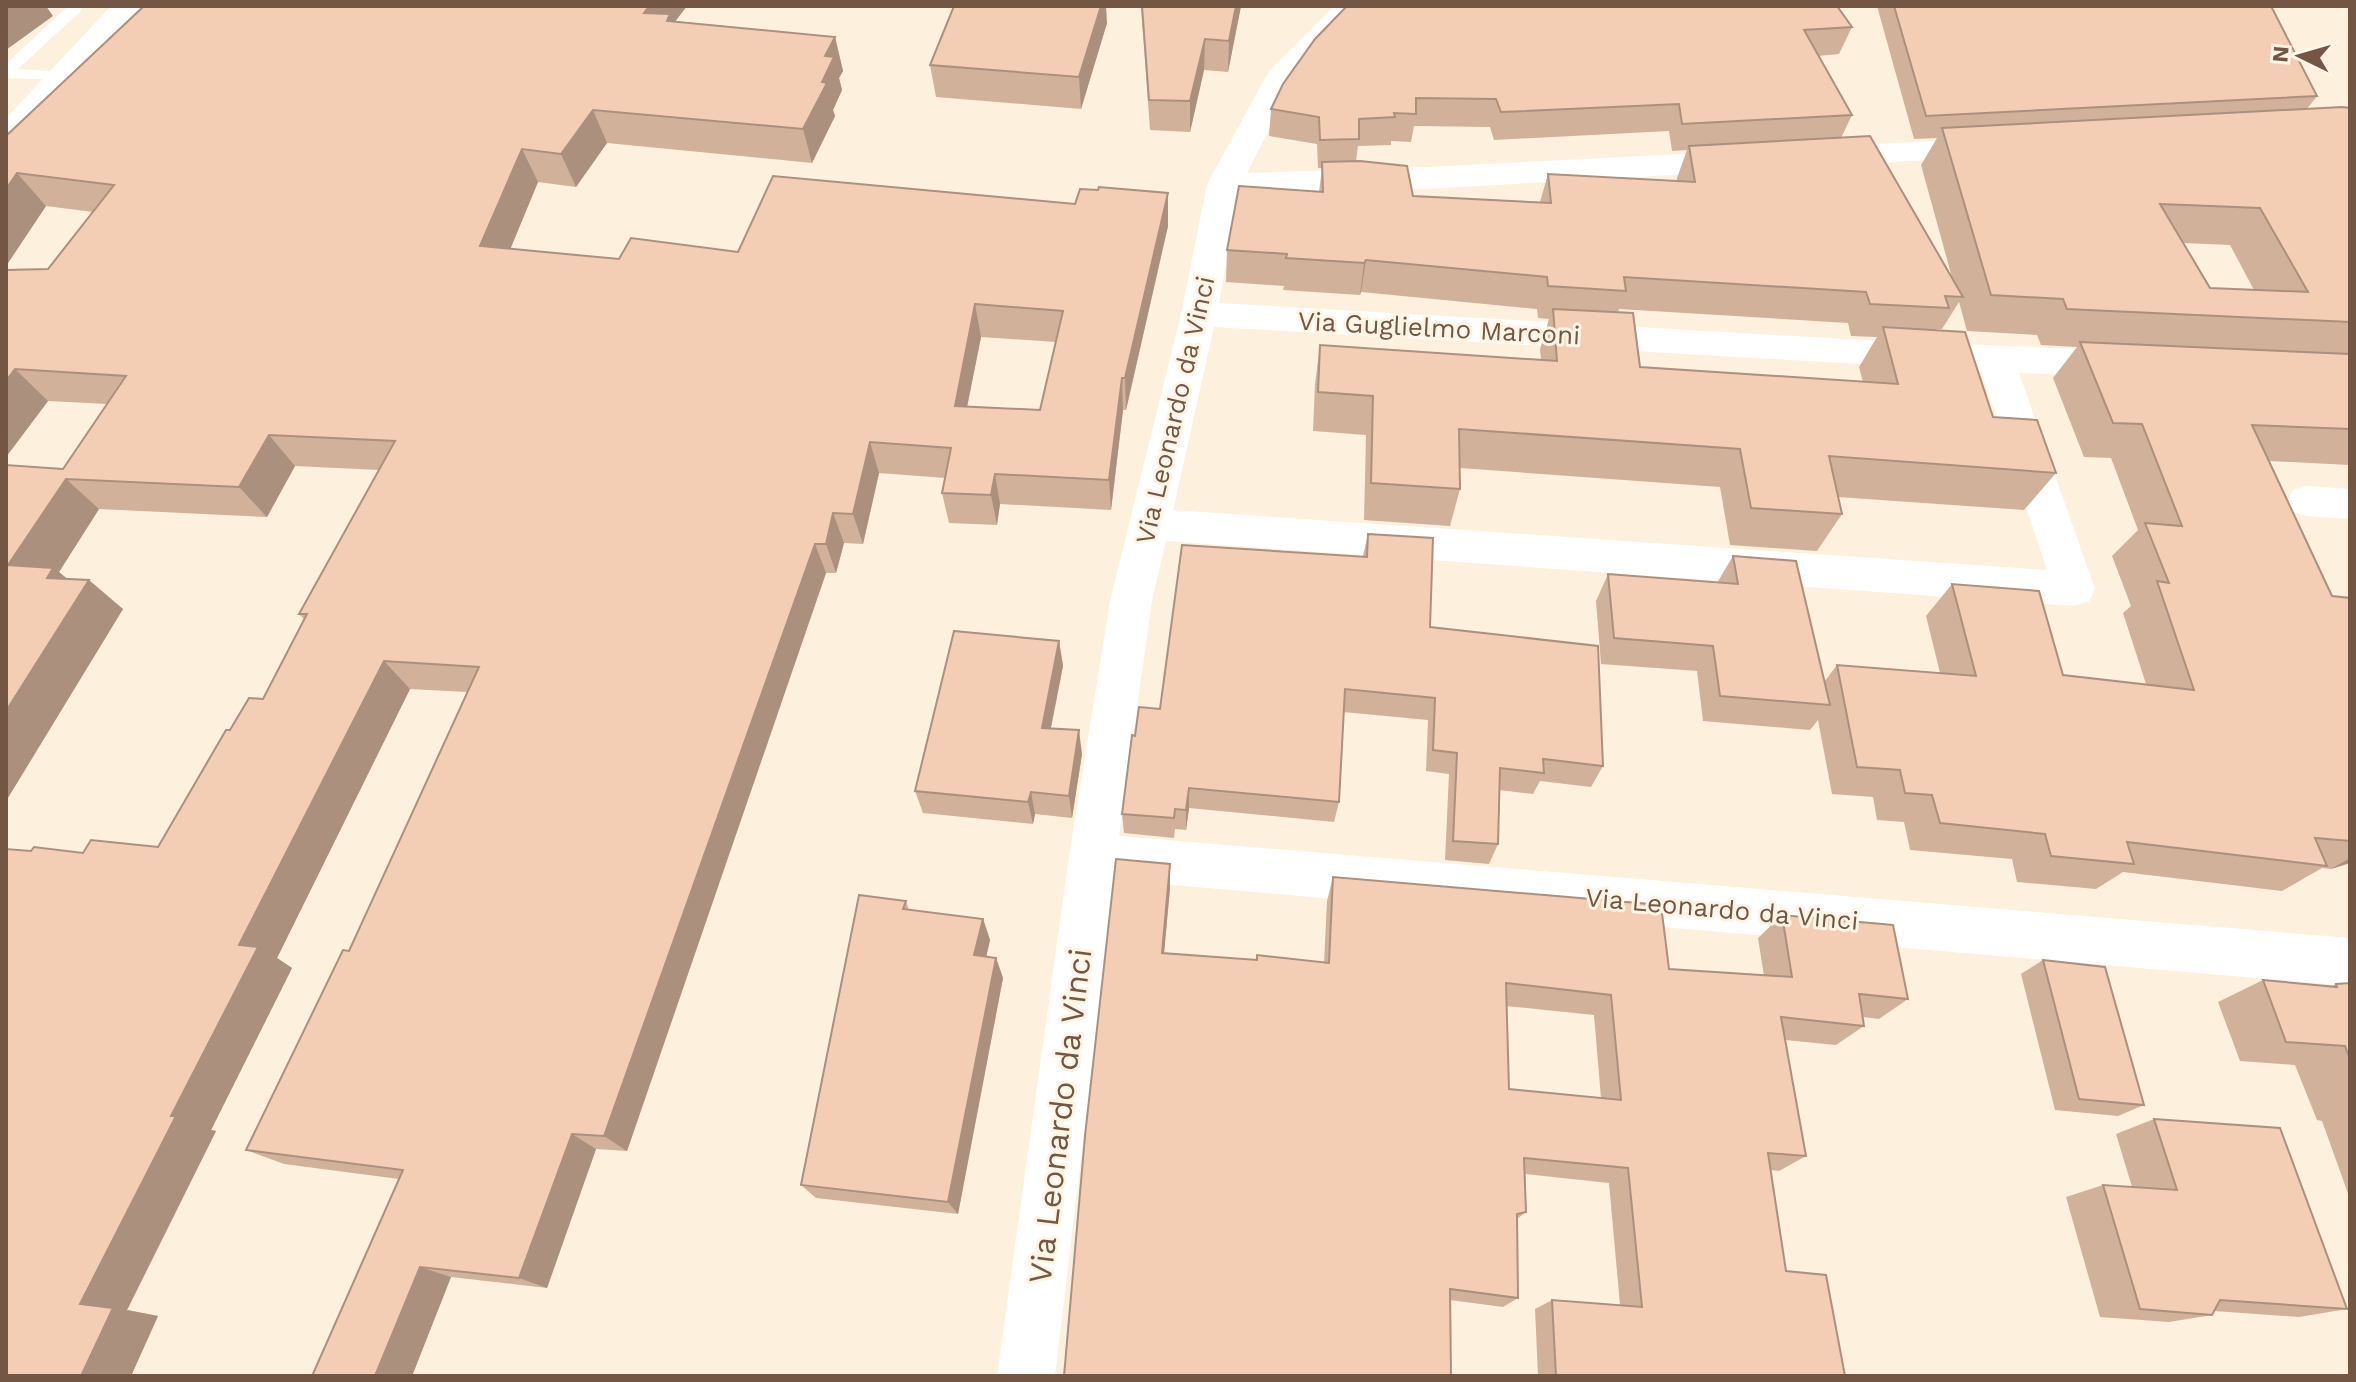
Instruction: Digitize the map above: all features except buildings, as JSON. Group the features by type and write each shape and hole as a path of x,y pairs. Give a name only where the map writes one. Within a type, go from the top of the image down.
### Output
{"street":[{"path":"6,137 127,6"},
{"name":"Via Leonardo da Vinci","path":"1026,1376 1093,856 1131,601 1199,314 1224,184 1280,78 1351,6"},
{"path":"1224,184 1427,178 2014,147"},
{"name":"Via Guglielmo Marconi","path":"1199,314 1846,352 2165,366"},
{"path":"1148,524 2074,589 1995,357"},
{"path":"2307,501 2350,504"},
{"name":"Via Leonardo da Vinci","path":"1093,856 2350,962"}],"lane":[{"path":"6,72 75,10 75,6"},
{"path":"6,72 61,77"}]}
